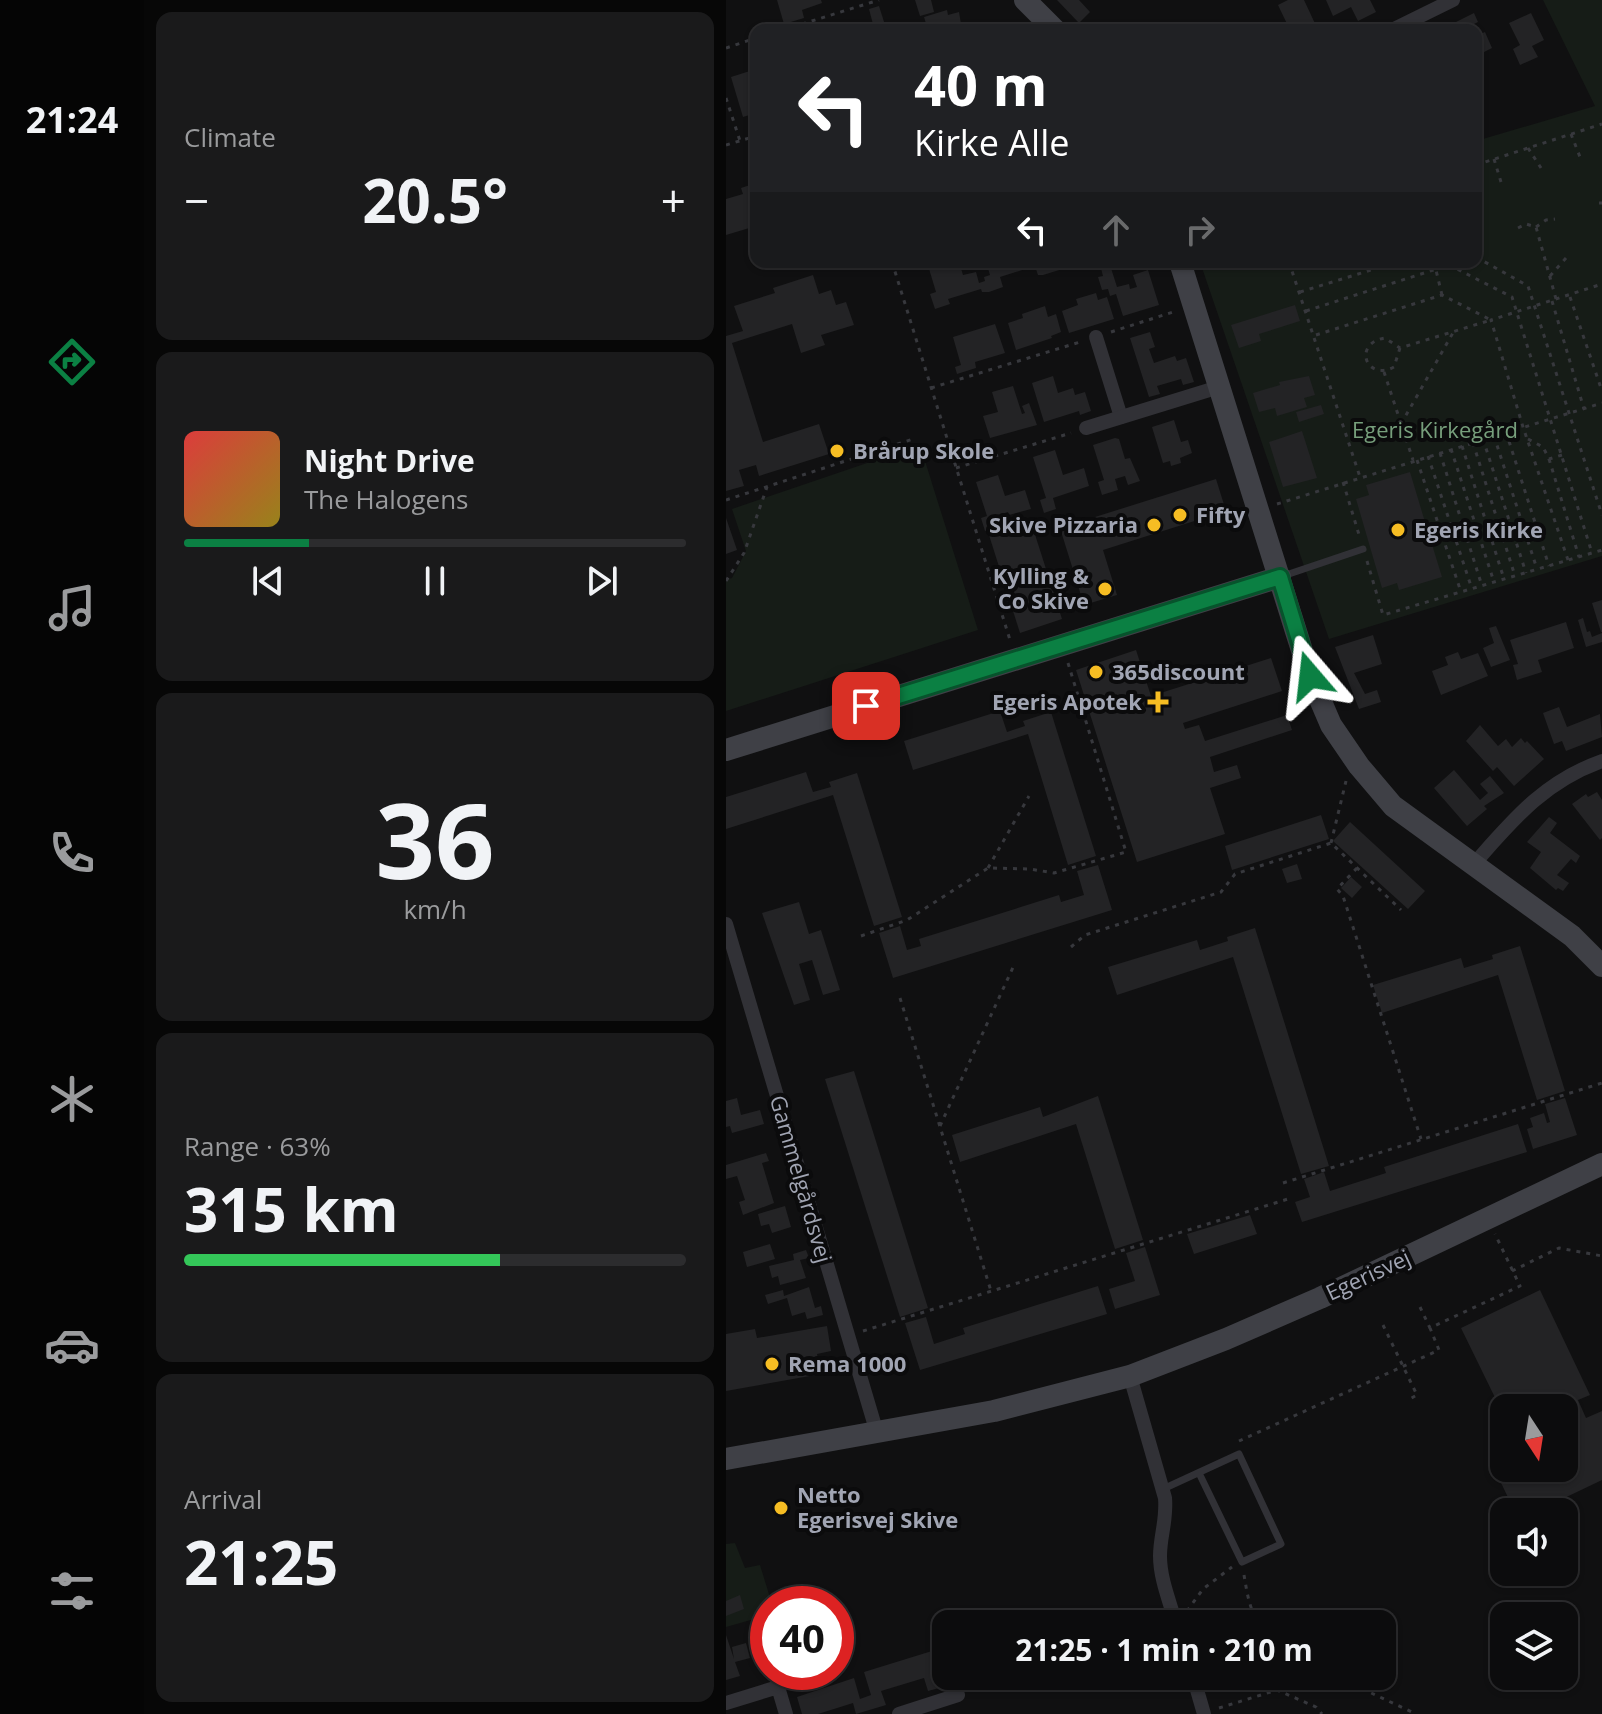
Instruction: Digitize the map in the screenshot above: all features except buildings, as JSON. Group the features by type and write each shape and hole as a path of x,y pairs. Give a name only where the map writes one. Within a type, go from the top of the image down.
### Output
{"street":[{"path":"1025,0 1049,24"},
{"path":"1404,24 1453,0"},
{"path":"1182,268 1310,676 1338,735 1393,806 1572,936 1602,966"},
{"path":"1096,337 1121,417"},
{"path":"1086,428 1219,387"},
{"path":"726,750 1280,577"},
{"path":"1473,865 1524,807 1554,785 1602,761"},
{"name":"Gammelgårdsvej","path":"726,924 877,1433"},
{"name":"Egerisvej","path":"726,1459 994,1411 1130,1376 1320,1298 1602,1164"},
{"path":"1130,1376 1163,1490 1166,1518 1160,1551 1161,1572 1172,1610"},
{"path":"726,1703 778,1687 786,1714"},
{"path":"1197,1690 1204,1713"},
{"path":"899,1714 958,1695"}],"lane":[{"path":"1280,577 1363,549"},
{"path":"1163,1490 1239,1454 1281,1544 1242,1562 1199,1473"}],"path":[{"path":"802,24 879,0"},
{"path":"726,48 750,40"},
{"path":"726,98 740,141"},
{"path":"1482,163 1602,124"},
{"path":"1571,134 1580,157"},
{"path":"726,145 750,138"},
{"path":"1528,148 1541,168"},
{"path":"1494,159 1501,182"},
{"path":"1536,227 1546,220 1555,219"},
{"path":"1518,228 1526,224 1536,227"},
{"path":"1536,227 1584,409"},
{"path":"1550,276 1567,257"},
{"path":"1482,260 1528,286 1602,515"},
{"path":"894,268 1016,659"},
{"path":"1291,268 1360,477"},
{"path":"1300,292 1378,268"},
{"path":"1306,311 1439,268"},
{"path":"1455,268 1512,297 1592,553"},
{"path":"1436,269 1442,295"},
{"path":"1400,348 1602,284"},
{"path":"1315,336 1442,295 1491,320 1526,438 1568,560"},
{"path":"1569,295 1602,391"},
{"path":"931,388 1193,305"},
{"path":"1401,424 1454,331"},
{"path":"1385,338 1400,348 1394,367 1384,372 1370,366 1365,357 1367,347 1374,339 1385,338"},
{"path":"1384,372 1461,592"},
{"path":"1259,511 1343,482 1602,403"},
{"path":"956,468 1086,428"},
{"path":"1506,432 1549,566"},
{"path":"1494,436 1537,569"},
{"path":"1526,438 1543,447 1549,459 1579,557"},
{"path":"726,500 913,439"},
{"path":"1483,439 1526,573"},
{"path":"1473,443 1515,576"},
{"path":"1462,446 1504,579"},
{"path":"1451,449 1494,582"},
{"path":"1440,453 1482,586"},
{"path":"1549,459 1562,455"},
{"path":"1428,456 1472,589"},
{"path":"1343,482 1383,615 1602,550"},
{"path":"726,581 744,553 767,487"},
{"path":"988,868 1054,873 1126,852 1063,645"},
{"path":"1331,843 1346,781"},
{"path":"861,936 907,920 988,868 1029,796"},
{"path":"1331,843 1401,910"},
{"path":"1071,947 1085,935 1221,892 1235,874 1331,843"},
{"path":"1357,868 1337,889 1343,896 1421,1139"},
{"path":"940,1126 1015,963"},
{"path":"900,998 991,1291"},
{"path":"1283,1183 1602,1083"},
{"path":"848,1335 1288,1199"},
{"path":"1430,1328 1520,1286 1488,1218"},
{"path":"1512,1271 1559,1248 1602,1256"},
{"path":"1231,1445 1439,1350 1420,1307"},
{"path":"1383,1325 1417,1395 1408,1400"},
{"path":"1187,1610 1215,1577 1242,1562 1252,1610"},
{"path":"1204,1713 1277,1690 1316,1707 1322,1714"},
{"path":"1365,1690 1416,1714"}],"green space":[{"name":"Egeris Kirkegård","path":"1543,0 1602,0 1602,556 1329,639 1202,268 1482,268 1482,139 1595,106"},
{"path":"920,445 978,630 726,711 726,580 732,578 746,551 732,509"},
{"path":"735,1543 745,1568 760,1565 766,1586 750,1586 750,1620 726,1627 726,1544"}],"place":[{"name":"Brårup Skole","path":"837,451"},
{"name":"Fifty","path":"1180,515"},
{"name":"Skive Pizzaria","path":"1154,525"},
{"name":"Egeris Kirke","path":"1398,530"},
{"name":"Kylling & Co Skive","path":"1105,589"},
{"name":"365discount","path":"1096,672"},
{"name":"Egeris Apotek","path":"1158,702"},
{"name":"Rema 1000","path":"772,1364"},
{"name":"Netto Egerisvej Skive","path":"781,1508"}],"route":[{"path":"866,706 1280,577 1310,676"}]}
